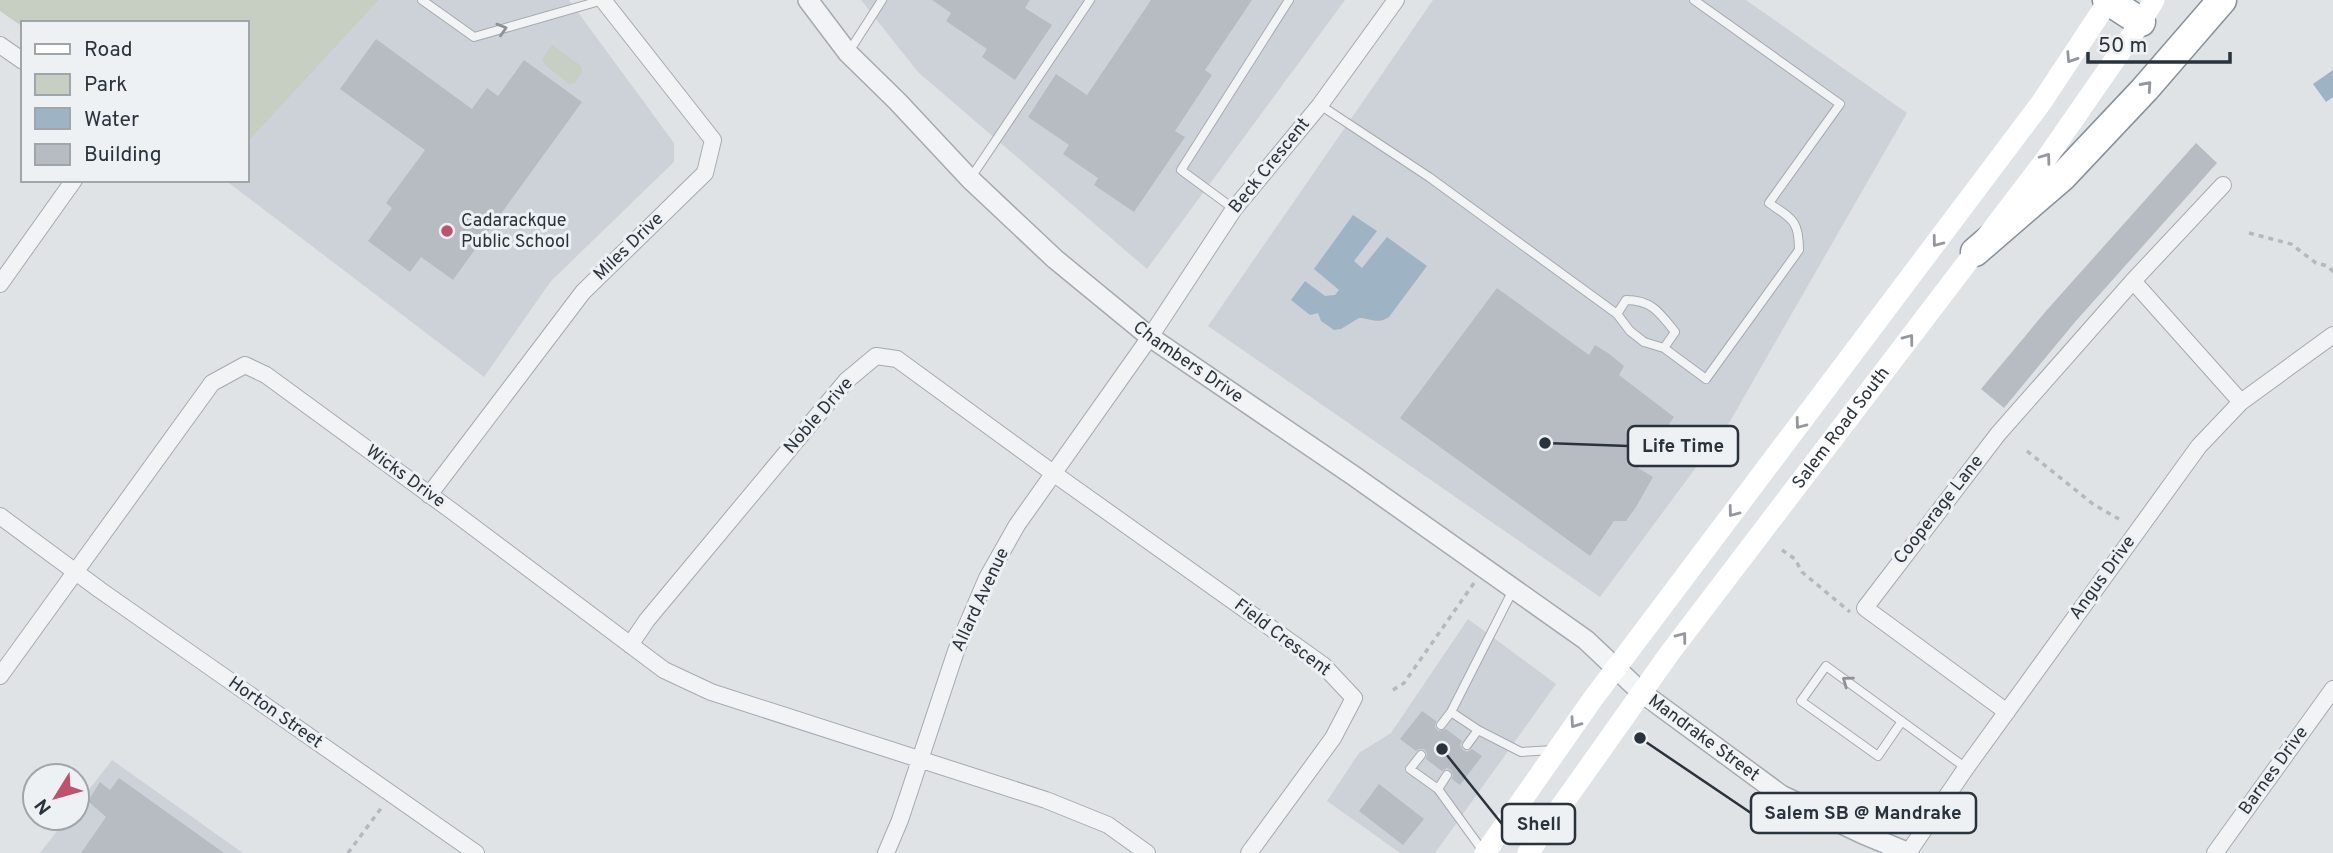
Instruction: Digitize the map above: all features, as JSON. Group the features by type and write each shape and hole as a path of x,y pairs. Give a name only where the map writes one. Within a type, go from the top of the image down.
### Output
{"highway":[{"path":"2108,0 2148,11"},
{"path":"1975,252 2062,177 2145,89 2222,0"}],"main road":[{"name":"Salem Road South","path":"1485,853 1615,668 2041,103 2108,0"},
{"name":"Salem Road South","path":"1528,853 1642,692 2046,159 2148,11"}],"street":[{"name":"Miles Drive","path":"429,495 583,292 705,173 713,140 603,0"},
{"name":"Chambers Drive","path":"808,0 849,53 970,179 1055,259 1150,337 1485,568 1586,640 1615,668"},
{"name":"Beck Crescent","path":"1150,337 1234,209 1320,104 1396,0"},
{"path":"0,45 21,60"},
{"path":"0,284 73,182"},
{"name":"Cooperage Lane","path":"2007,712 1865,608 1998,434 2133,281 2223,185"},
{"path":"2133,281 2241,402"},
{"name":"Angus Drive","path":"1908,853 1966,768 2199,446 2241,402 2333,335"},
{"name":"Allard Avenue","path":"886,853 900,820 956,650 987,578 1052,473 1150,337"},
{"name":"Noble Drive","path":"630,645 647,620 846,381 876,356 897,359 1052,473"},
{"name":"Wicks Drive","path":"0,676 212,383 246,365 266,375 664,670 711,692 920,759"},
{"name":"Field Crescent","path":"1052,473 1323,665 1354,698 1333,738 1249,853"},
{"name":"Horton Street","path":"0,516 75,572 476,853"},
{"name":"Mandrake Street","path":"1615,668 1642,692 1781,795 1908,853"},
{"name":"Barnes Drive","path":"2215,853 2333,689"},
{"path":"920,759 1046,800 1108,825 1147,853"}],"lane":[{"path":"422,0 474,37 603,0"},
{"path":"849,53 882,0"},
{"path":"970,179 1090,0"},
{"path":"1234,209 1181,170 1289,0"},
{"path":"1320,104 1429,177 1617,314 1630,331 1644,342 1664,348 1706,379 1799,250 1799,230 1788,217 1769,203 1840,104 1695,0"},
{"path":"1617,314 1626,300 1640,300 1651,305 1675,332 1664,348"},
{"path":"1441,725 1451,712 1513,588"},
{"path":"1902,721 1878,756 1801,701 1826,666 1902,721 1966,768"},
{"path":"1451,712 1478,730 1521,752 1557,750"},
{"path":"1467,745 1478,730"},
{"path":"1420,755 1410,769 1438,789 1485,853"},
{"path":"1438,789 1447,775"}],"path":[{"path":"2249,233 2291,244 2316,263 2329,266 2333,272"},
{"path":"2027,451 2093,504 2119,519"},
{"path":"1394,690 1404,682 1485,568"},
{"path":"348,853 391,794"}],"shaded area":[{"name":"Cadarackque Public School","path":"379,0 569,0 674,143 674,162 551,281 484,377 228,182 248,182 248,142"},
{"path":"861,0 1345,0 1147,269 918,72"},
{"path":"1433,0 1746,0 1907,113 1729,423 1600,597 1208,326"},
{"path":"1468,619 1556,684 1435,853 1400,853 1327,801 1359,753 1391,733"},
{"path":"112,760 243,853 40,853 56,832 91,832 91,787"}],"green space":[{"path":"0,0 379,0 248,142 248,21 21,21 21,26 0,11"},
{"path":"552,45 581,66 582,72 575,83 569,84 545,65 542,59"}],"water":[{"path":"2333,70 2333,97 2326,102 2313,84"},
{"path":"1353,215 1377,231 1354,261 1362,268 1387,237 1427,266 1389,317 1377,321 1359,318 1341,329 1334,330 1321,321 1318,313 1310,315 1291,300 1305,281 1325,296 1335,295 1339,290 1314,269"}],"building":[{"path":"932,0 1030,0 1025,8 1052,25 1015,80 982,57 987,49 946,21 951,13"},
{"path":"1151,0 1252,0 1205,70 1212,75 1175,131 1185,137 1134,212 1094,185 1098,178 1063,154 1069,145 1028,117 1056,74 1087,95"},
{"path":"376,39 472,109 487,88 498,96 524,60 582,102 453,280 421,257 410,272 368,241 392,208 386,203 425,150 340,89"},
{"path":"2196,143 2217,163 2075,322 2004,408 1981,389 2046,311"},
{"path":"1497,288 1589,355 1595,345 1608,353 1624,366 1619,375 1674,417 1638,468 1653,477 1636,507 1626,521 1614,521 1590,556 1400,418"},
{"path":"1422,711 1436,721 1435,727 1438,731 1446,729 1462,741 1460,745 1463,750 1467,752 1472,749 1482,756 1460,785 1452,779 1451,770 1447,768 1442,771 1426,759 1427,753 1424,749 1416,751 1400,739"},
{"path":"119,778 224,853 81,853 106,817 91,804 91,796 100,782 110,790"},
{"path":"1379,784 1424,819 1403,845 1359,811"}],"place":[{"name":"Cadarackque Public School","path":"447,231"},
{"name":"Life Time","path":"1545,443"},
{"name":"Salem SB @ Mandrake","path":"1640,738"},
{"name":"Shell","path":"1442,749"}]}
